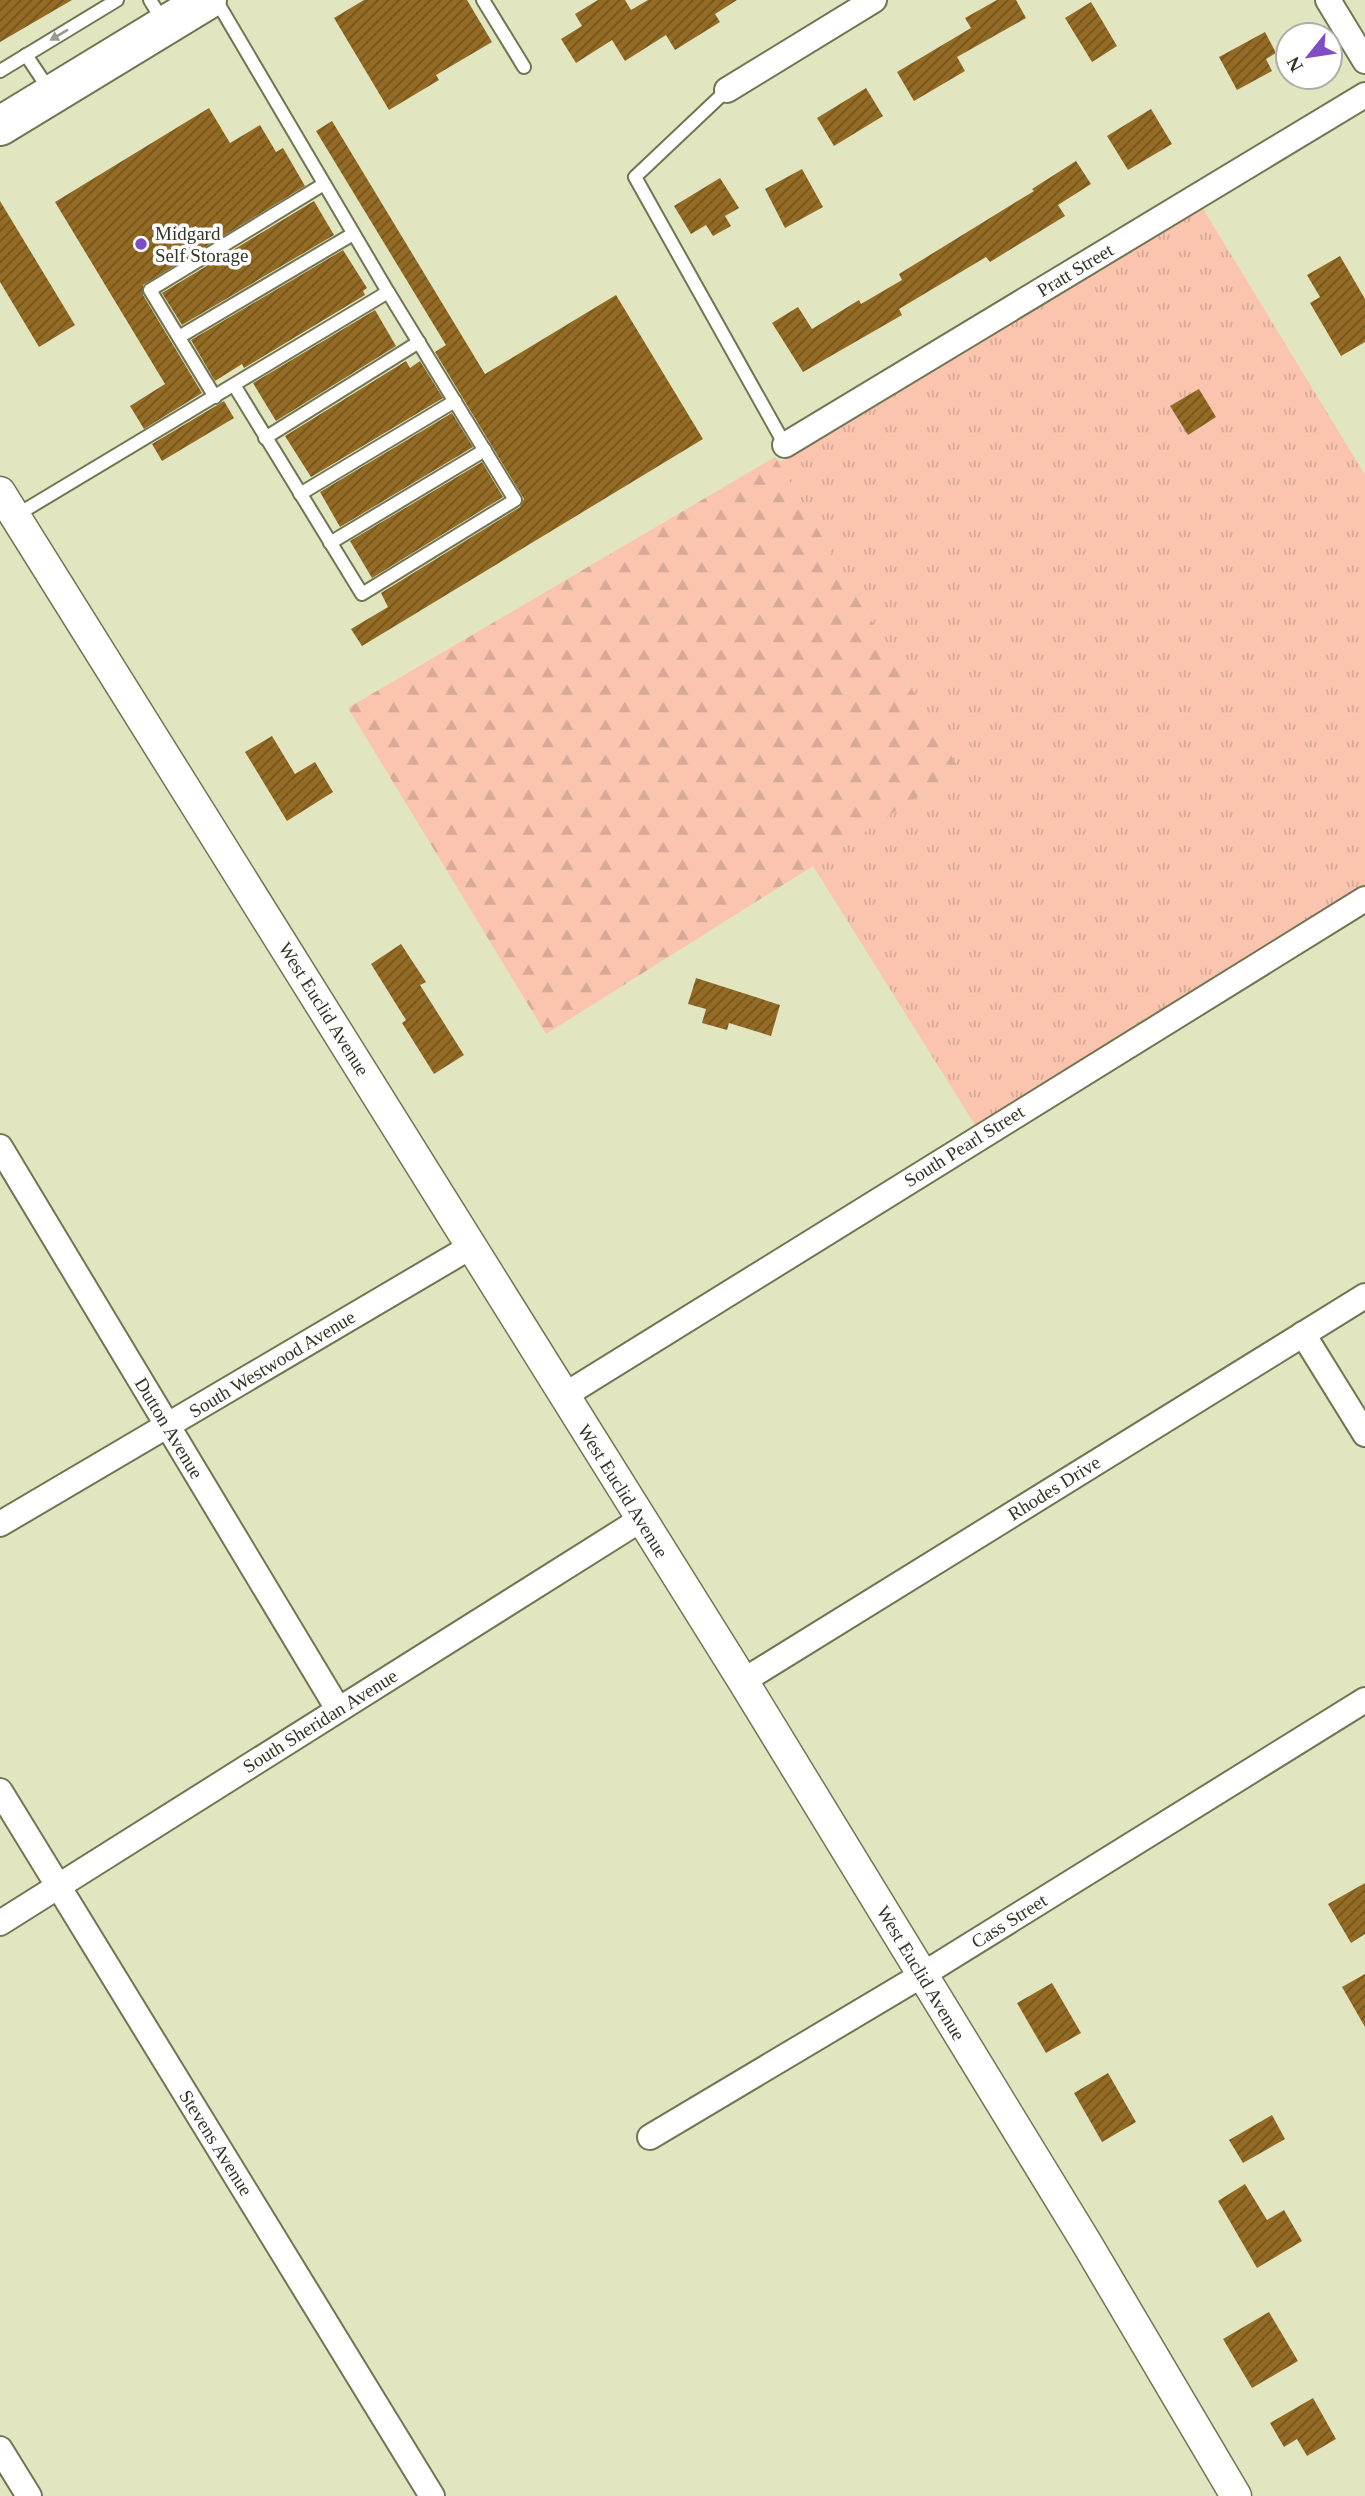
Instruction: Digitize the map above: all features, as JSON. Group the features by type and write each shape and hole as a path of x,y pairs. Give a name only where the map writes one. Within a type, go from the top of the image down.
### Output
{"highway":[{"path":"0,126 52,94 158,13 207,0"}],"street":[{"path":"727,90 874,0"},
{"path":"1328,0 1365,61"},
{"name":"Pratt Street","path":"785,445 1365,95"},
{"name":"West Euclid Avenue","path":"8,504 743,1681 1236,2496"},
{"name":"South Pearl Street","path":"565,1395 1365,900"},
{"name":"Dutton Avenue","path":"0,1147 338,1709"},
{"name":"South Westwood Avenue","path":"0,1524 472,1246"},
{"name":"Rhodes Drive","path":"743,1681 1365,1296"},
{"path":"1303,1334 1365,1434"},
{"name":"South Sheridan Avenue","path":"0,1923 640,1520"},
{"name":"Cass Street","path":"650,2137 922,1975 1365,1700"},
{"name":"Stevens Avenue","path":"0,1791 432,2496"},
{"path":"0,2449 29,2496"}],"lane":[{"path":"0,71 117,0"},
{"path":"216,0 353,234 515,500 362,594 234,386"},
{"path":"483,0 524,67"},
{"path":"26,55 52,94"},
{"path":"727,90 635,177 785,445"},
{"path":"215,397 150,290 324,184"},
{"path":"179,337 353,234"},
{"path":"8,504 215,397 388,292"},
{"path":"265,438 419,342"},
{"path":"300,494 455,401"},
{"path":"330,543 485,450"}],"green space":[{"path":"1202,207 1365,475 1365,886 975,1125 813,866 959,769 775,457 780,462"},
{"path":"775,457 959,769 813,866 546,1034 348,708"}],"building":[{"path":"0,0 72,0 0,42"},
{"path":"364,0 467,0 492,42 436,75 439,80 389,110 334,18"},
{"path":"598,0 625,0 631,10 648,0 737,0 715,14 720,22 675,50 666,35 625,61 612,40 576,63 561,39 582,26 575,14"},
{"path":"997,0 1016,0 1026,18 957,57 965,71 914,101 897,72 971,28 965,18"},
{"path":"1091,2 1117,46 1092,62 1065,18"},
{"path":"1265,32 1274,49 1274,54 1266,59 1272,71 1237,90 1219,57"},
{"path":"866,88 883,116 834,146 817,118"},
{"name":"Midgard Self Storage","path":"209,108 230,143 260,125 276,152 283,148 305,186 143,285 143,295 202,393 144,429 130,406 165,384 55,202"},
{"path":"1151,109 1172,144 1128,170 1107,136"},
{"path":"332,121 485,374 616,295 703,439 362,646 351,629 388,607 381,593 520,507 524,499 435,352 446,345 316,131"},
{"path":"1076,161 1091,184 1058,205 1065,216 990,262 986,257 899,309 902,315 803,372 772,323 798,307 812,329 859,300 861,304 902,280 899,274 1034,191 1032,189"},
{"path":"802,169 823,207 785,228 765,189"},
{"path":"720,178 739,208 725,216 731,226 713,236 706,225 691,234 674,206"},
{"path":"0,201 75,325 39,347 0,282"},
{"path":"314,201 334,235 182,325 162,293"},
{"path":"343,250 367,288 363,291 365,295 244,368 242,364 215,381 191,340"},
{"path":"1340,256 1365,299 1365,342 1341,356 1310,303 1320,297 1307,275"},
{"path":"375,310 396,346 276,421 253,383"},
{"path":"406,361 410,368 420,361 443,398 311,477 285,436"},
{"path":"1199,389 1216,417 1188,435 1170,406"},
{"path":"224,401 234,418 162,461 152,444"},
{"path":"452,413 473,447 340,527 320,492"},
{"path":"482,462 503,497 372,578 350,541"},
{"path":"272,736 295,774 315,762 333,792 287,821 245,752"},
{"path":"401,944 426,982 420,985 464,1055 434,1074 402,1023 406,1020 371,964"},
{"path":"696,978 780,1005 771,1036 729,1023 727,1030 702,1023 706,1009 688,1004"},
{"path":"1365,1883 1365,1934 1351,1943 1328,1904"},
{"path":"1365,1974 1365,2027 1342,1987"},
{"path":"1052,1983 1081,2033 1046,2053 1017,2003"},
{"path":"1108,2073 1136,2122 1102,2142 1074,2093"},
{"path":"1272,2115 1285,2139 1243,2163 1229,2140"},
{"path":"1245,2184 1267,2220 1284,2210 1302,2241 1257,2268 1218,2201"},
{"path":"1269,2312 1298,2361 1252,2388 1223,2339"},
{"path":"1313,2398 1336,2439 1307,2456 1297,2439 1284,2447 1270,2423"}],"place":[{"name":"Midgard Self Storage","path":"141,244"}]}
